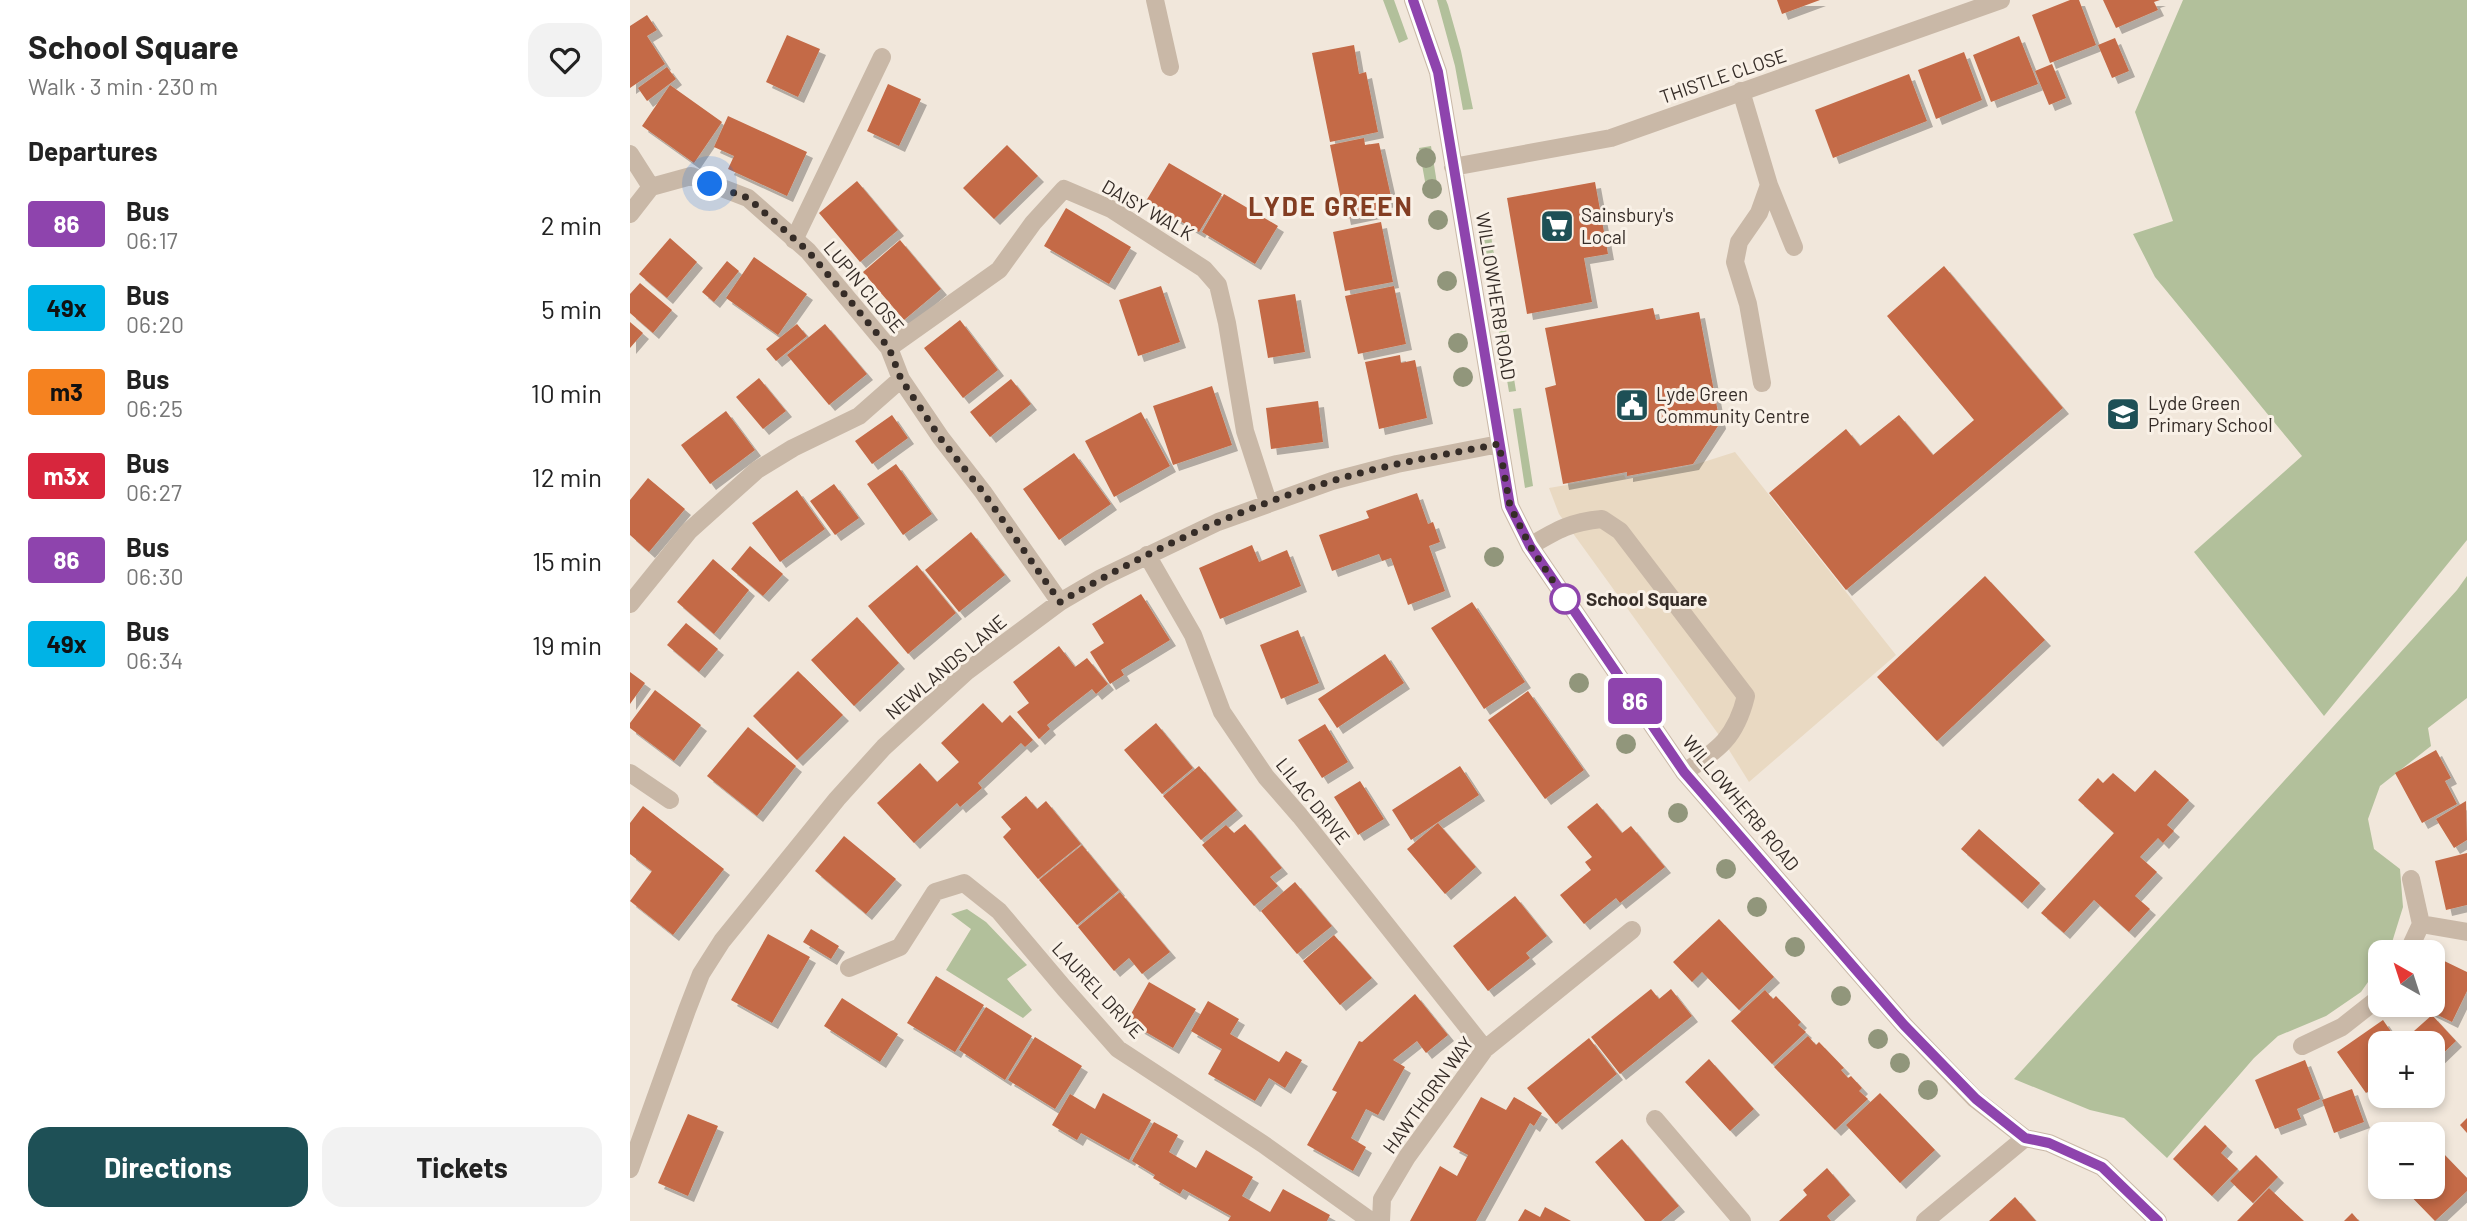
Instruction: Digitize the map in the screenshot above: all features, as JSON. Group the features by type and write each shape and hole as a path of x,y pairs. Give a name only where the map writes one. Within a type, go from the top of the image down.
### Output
{"street":[{"path":"1154,0 1170,67"},
{"name":"WILLOWHERB ROAD","path":"1413,0 1438,72 1510,506 1530,546 1684,772 1904,1025 1976,1099 2025,1138 2049,1143 2102,1167 2158,1221"},
{"name":"THISTLE CLOSE","path":"1453,167 1611,138 2001,0"},
{"path":"794,240 883,57"},
{"path":"1741,91 1769,185 1794,247"},
{"path":"630,154 651,187 630,214"},
{"name":"LUPIN CLOSE","path":"651,187 691,176 748,198 808,251 889,348 901,379 941,439 983,492 1060,602"},
{"path":"1762,383 1748,304 1735,262 1739,242 1759,213 1769,185"},
{"name":"DAISY WALK","path":"889,348 999,270 1033,223 1064,189 1111,209 1204,269 1218,285 1245,431 1268,502"},
{"path":"630,604 689,531 757,470 793,448 859,416 901,379"},
{"name":"NEWLANDS LANE","path":"630,1169 691,998 701,974 722,942 836,799 884,747 966,673 1060,602 1147,555 1218,522 1332,481 1397,464 1499,444"},
{"path":"1530,546 1577,521 1602,519 1620,531 1746,696 1741,719 1724,742 1684,772"},
{"name":"LILAC DRIVE","path":"1147,555 1193,635 1222,712 1265,777 1300,816 1485,1049"},
{"path":"630,773 670,800"},
{"path":"2411,879 2421,924 2414,940"},
{"name":"LAUREL DRIVE","path":"849,968 900,947 935,892 964,883 999,911 1118,1049 1263,1144 1371,1221"},
{"path":"2421,924 2467,932"},
{"name":"HAWTHORN WAY","path":"1381,1221 1382,1199 1388,1188 1407,1157 1485,1049 1632,930"},
{"path":"2302,1046 2342,1027 2368,1006"},
{"path":"1655,1119 1742,1221"},
{"path":"1925,1221 2025,1138"}],"green space":[{"path":"1383,0 1394,0 1408,39 1399,43"},
{"path":"1437,0 1446,0 1448,5 1473,109 1463,110 1455,66"},
{"path":"2183,0 2467,0 2467,540 2324,716 2194,552 2302,456 2155,277 2133,234 2173,221 2135,112"},
{"path":"1431,146 1439,196 1428,198 1419,148"},
{"path":"1488,217 1516,391 1509,392 1480,218"},
{"path":"1521,408 1533,486 1525,488 1513,409"},
{"path":"2467,576 2467,698 2428,728 2431,746 2380,786 2368,819 2374,849 2400,869 2403,907 2393,940 2368,940 2368,982 2361,992 2326,1016 2278,1036 2254,1058 2167,1158 2124,1118 2090,1110 2014,1079"},
{"path":"967,909 986,922 1027,965 1007,979 1032,1010 1023,1018 946,970 971,929 951,914"}],"shaded area":[{"name":"School Square","path":"1735,452 1896,655 1749,782 1724,742 1559,514 1549,488 1624,475 1626,479 1694,465"}],"building":[{"path":"1777,0 1820,0 1782,14"},
{"path":"2070,0 2079,0 2096,45 2050,63 2032,15"},
{"path":"2103,0 2160,0 2154,2 2158,10 2116,28"},
{"path":"647,15 657,30 647,36 665,64 630,88 630,26"},
{"path":"787,35 820,49 798,97 766,82"},
{"path":"2019,36 2038,84 1991,102 1973,55"},
{"path":"2115,38 2129,71 2112,78 2098,45"},
{"path":"1354,45 1359,74 1366,72 1378,132 1330,142 1312,53"},
{"path":"1964,52 1982,100 1936,119 1918,70"},
{"path":"2052,64 2066,98 2049,105 2035,71"},
{"path":"667,67 676,79 647,101 638,88"},
{"path":"1909,74 1927,121 1833,158 1815,110"},
{"path":"888,84 921,99 899,146 867,131"},
{"path":"670,85 722,122 694,163 642,126"},
{"path":"728,116 807,152 787,196 728,169 734,156 714,147"},
{"path":"1364,138 1365,145 1379,143 1392,201 1377,203 1379,212 1345,219 1330,145"},
{"path":"1007,145 1038,176 994,219 963,188"},
{"path":"1169,163 1222,194 1199,232 1146,201"},
{"path":"857,181 898,230 860,262 819,213"},
{"name":"Sainsbury's Local","path":"1595,182 1608,254 1584,258 1592,302 1527,314 1507,198"},
{"path":"1224,194 1278,226 1255,264 1202,232"},
{"path":"1066,208 1131,247 1109,284 1044,246"},
{"path":"1381,222 1393,282 1345,291 1333,232"},
{"path":"670,238 697,262 667,298 639,274"},
{"path":"900,240 941,289 904,320 863,272"},
{"path":"754,257 807,294 778,335 726,298"},
{"path":"727,261 739,271 714,302 702,292"},
{"path":"1944,266 2063,408 1846,590 1769,493 1846,429 1860,446 1899,415 1933,455 1974,420 1887,316"},
{"path":"640,283 672,310 653,333 630,313 630,294"},
{"path":"1161,286 1180,342 1138,356 1119,300"},
{"path":"1394,286 1406,344 1358,354 1345,296"},
{"path":"1295,294 1305,352 1268,358 1258,300"},
{"name":"Lyde Green Community Centre","path":"1653,308 1656,320 1699,312 1720,423 1693,464 1627,476 1627,472 1563,484 1545,388 1556,385 1545,328"},
{"path":"960,320 998,370 963,398 924,348"},
{"path":"630,322 643,333 630,348"},
{"path":"797,324 807,336 776,361 766,349"},
{"path":"825,324 867,374 829,405 787,355"},
{"path":"1400,355 1401,363 1415,360 1427,418 1379,429 1365,362"},
{"path":"759,378 786,411 763,429 736,397"},
{"path":"1011,379 1031,404 990,437 970,412"},
{"path":"1212,386 1232,445 1173,465 1153,406"},
{"path":"1318,401 1323,442 1271,449 1266,408"},
{"path":"726,411 755,450 710,484 681,445"},
{"path":"1141,412 1170,466 1114,497 1085,441"},
{"path":"892,415 908,438 872,464 855,441"},
{"path":"1074,453 1111,504 1059,540 1023,489"},
{"path":"896,464 932,514 903,535 867,484"},
{"path":"648,478 685,509 649,552 630,535 630,500"},
{"path":"834,484 859,518 835,535 810,501"},
{"path":"797,490 825,529 780,562 752,523"},
{"path":"1417,493 1428,524 1433,522 1440,542 1429,546 1445,591 1408,605 1391,558 1382,561 1379,554 1332,571 1319,535 1369,518 1366,511"},
{"path":"971,532 1005,575 959,612 925,570"},
{"path":"1252,545 1259,562 1287,550 1301,586 1220,619 1199,568"},
{"path":"750,546 783,574 763,596 731,569"},
{"path":"713,559 749,590 714,634 677,602"},
{"path":"917,565 956,613 908,654 868,606"},
{"path":"1985,576 2045,640 1937,741 1877,677"},
{"path":"1141,594 1170,640 1121,670 1124,675 1110,684 1090,652 1104,643 1092,624"},
{"path":"1472,602 1525,682 1484,709 1431,628"},
{"path":"857,617 899,663 854,706 811,660"},
{"path":"686,623 718,649 699,672 667,645"},
{"path":"1298,630 1319,683 1281,699 1260,645"},
{"path":"1059,646 1075,667 1087,658 1108,684 1096,694 1092,689 1069,707 1047,725 1050,729 1039,739 1017,712 1029,703 1013,682"},
{"path":"1385,654 1404,683 1337,728 1318,699"},
{"path":"798,671 843,715 797,760 753,716"},
{"path":"630,672 645,683 630,704"},
{"path":"655,690 701,725 674,761 630,728 630,723"},
{"path":"1528,691 1584,770 1545,799 1488,720"},
{"path":"983,703 1002,723 1010,715 1033,740 1025,747 1021,743 978,783 982,788 960,807 957,803 914,843 877,803 920,763 937,782 959,762 941,743"},
{"path":"1156,723 1193,768 1162,794 1124,750"},
{"path":"1325,724 1348,762 1322,778 1298,740"},
{"path":"748,727 796,766 757,816 707,776"},
{"path":"2436,750 2451,778 2445,781 2457,804 2422,823 2395,773"},
{"path":"1199,766 1237,810 1201,840 1163,796"},
{"path":"1460,766 1479,795 1411,840 1392,810"},
{"path":"2155,770 2189,800 2167,825 2174,831 2163,843 2158,838 2140,857 2157,872 2135,896 2150,909 2129,932 2094,900 2064,933 2041,913 2114,833 2078,800 2098,778 2103,783 2113,773 2135,792"},
{"path":"1360,781 1384,819 1358,835 1334,797"},
{"path":"1026,796 1037,809 1046,801 1081,844 1038,879 1003,837 1011,829 1001,817"},
{"path":"2466,801 2467,840 2454,848 2436,819"},
{"path":"1597,803 1622,833 1631,826 1665,867 1620,903 1616,898 1584,924 1560,895 1591,870 1585,862 1592,857 1567,827"},
{"path":"643,806 724,869 673,935 630,901 652,871 630,854 630,823"},
{"path":"1438,823 1476,867 1445,894 1407,849"},
{"path":"1245,824 1282,868 1270,877 1278,886 1254,906 1202,845 1226,825 1234,833"},
{"path":"1979,829 2040,883 2022,903 1961,849"},
{"path":"844,836 896,879 866,914 815,871"},
{"path":"1082,845 1119,890 1077,925 1039,880"},
{"path":"2467,853 2467,905 2446,910 2435,861"},
{"path":"1295,882 1332,926 1297,954 1261,911"},
{"path":"1120,892 1170,952 1142,974 1129,958 1114,971 1078,927"},
{"path":"1515,896 1547,936 1526,953 1530,958 1488,991 1453,946"},
{"path":"1719,919 1774,977 1739,1010 1702,972 1692,982 1673,962"},
{"path":"811,929 839,946 831,959 803,942"},
{"path":"768,934 810,957 772,1023 731,1000"},
{"path":"1334,935 1372,978 1340,1005 1303,961"},
{"path":"2445,961 2467,972 2467,991 2452,1022 2442,1017 2445,1017"},
{"path":"936,976 984,1005 955,1052 907,1023"},
{"path":"1149,982 1196,1009 1173,1048 1127,1021"},
{"path":"1651,989 1659,999 1671,989 1692,1016 1620,1074 1591,1037"},
{"path":"1765,990 1773,999 1776,996 1801,1022 1798,1025 1806,1032 1772,1064 1731,1021"},
{"path":"1415,994 1448,1035 1426,1053 1417,1041 1393,1060 1405,1067 1378,1115 1366,1109 1351,1138 1366,1147 1353,1171 1307,1145 1337,1092 1332,1090 1359,1041 1362,1042"},
{"path":"842,998 898,1034 880,1062 824,1026"},
{"path":"1208,1001 1239,1019 1230,1034 1279,1062 1286,1051 1302,1060 1285,1088 1269,1078 1255,1101 1208,1074 1222,1049 1191,1031"},
{"path":"986,1007 1032,1036 1005,1080 959,1050"},
{"path":"2430,1017 2434,1017 2456,1041 2445,1052 2445,1031 2414,1031"},
{"path":"2383,1020 2391,1031 2368,1031 2366,1093 2337,1052"},
{"path":"1808,1036 1816,1045 1819,1042 1844,1068 1841,1070 1848,1078 1851,1076 1862,1088 1859,1091 1868,1099 1835,1130 1774,1067"},
{"path":"1035,1037 1082,1066 1055,1109 1008,1080"},
{"path":"1589,1038 1617,1074 1556,1124 1527,1088"},
{"path":"1709,1059 1754,1109 1730,1131 1685,1082"},
{"path":"2305,1060 2320,1099 2297,1109 2301,1119 2275,1129 2255,1080"},
{"path":"2352,1089 2364,1122 2334,1133 2322,1100"},
{"path":"1103,1093 1151,1120 1129,1160 1081,1133 1077,1140 1052,1125 1070,1094 1095,1109"},
{"path":"1880,1093 1935,1150 1900,1183 1846,1125"},
{"path":"1481,1097 1506,1110 1514,1097 1542,1113 1534,1126 1530,1123 1476,1221 1410,1221 1440,1166 1457,1176 1468,1155 1453,1147"},
{"path":"688,1114 718,1126 688,1196 658,1183"},
{"path":"2467,1118 2467,1133 2460,1125"},
{"path":"1154,1122 1178,1135 1169,1152 1196,1168 1206,1150 1253,1177 1242,1196 1270,1212 1283,1189 1330,1215 1327,1221 1228,1221 1231,1216 1183,1189 1180,1194 1153,1178 1155,1175 1132,1161"},
{"path":"2205,1125 2227,1146 2221,1153 2238,1169 2212,1196 2173,1159"},
{"path":"1622,1139 1679,1206 1661,1221 1645,1221 1595,1162"},
{"path":"2256,1155 2278,1177 2253,1203 2230,1181"},
{"path":"2445,1155 2467,1178 2467,1191 2435,1221 2414,1199 2445,1199"},
{"path":"1827,1168 1850,1195 1827,1216 1831,1221 1779,1221 1807,1195 1803,1190"},
{"path":"2269,1188 2291,1209 2304,1221 2237,1221"},
{"path":"2015,1197 2036,1221 1989,1221"},
{"path":"1545,1207 1571,1221 1518,1221 1525,1209 1540,1217"},
{"path":"2352,1213 2359,1221 2344,1221"}],"bus line":[{"name":"86","path":"1413,0 1438,72 1510,506 1530,546 1684,772 1904,1025 1976,1099 2025,1138 2049,1143 2102,1167 2158,1221"}],"place":[{"name":"Sainsbury's Local","path":"1557,226"},
{"name":"Lyde Green Community Centre","path":"1632,405"},
{"name":"Lyde Green Primary School","path":"2123,414"},
{"name":"School Square","path":"1565,599"}],"district":[{"name":"LYDE GREEN","path":"1331,207"}],"route":[{"path":"710,184 748,198 808,251 841,290 889,348 901,379 941,439 983,492 1060,602 1147,555 1245,510 1332,481 1397,464 1499,444 1510,506 1530,546 1565,599"}]}
